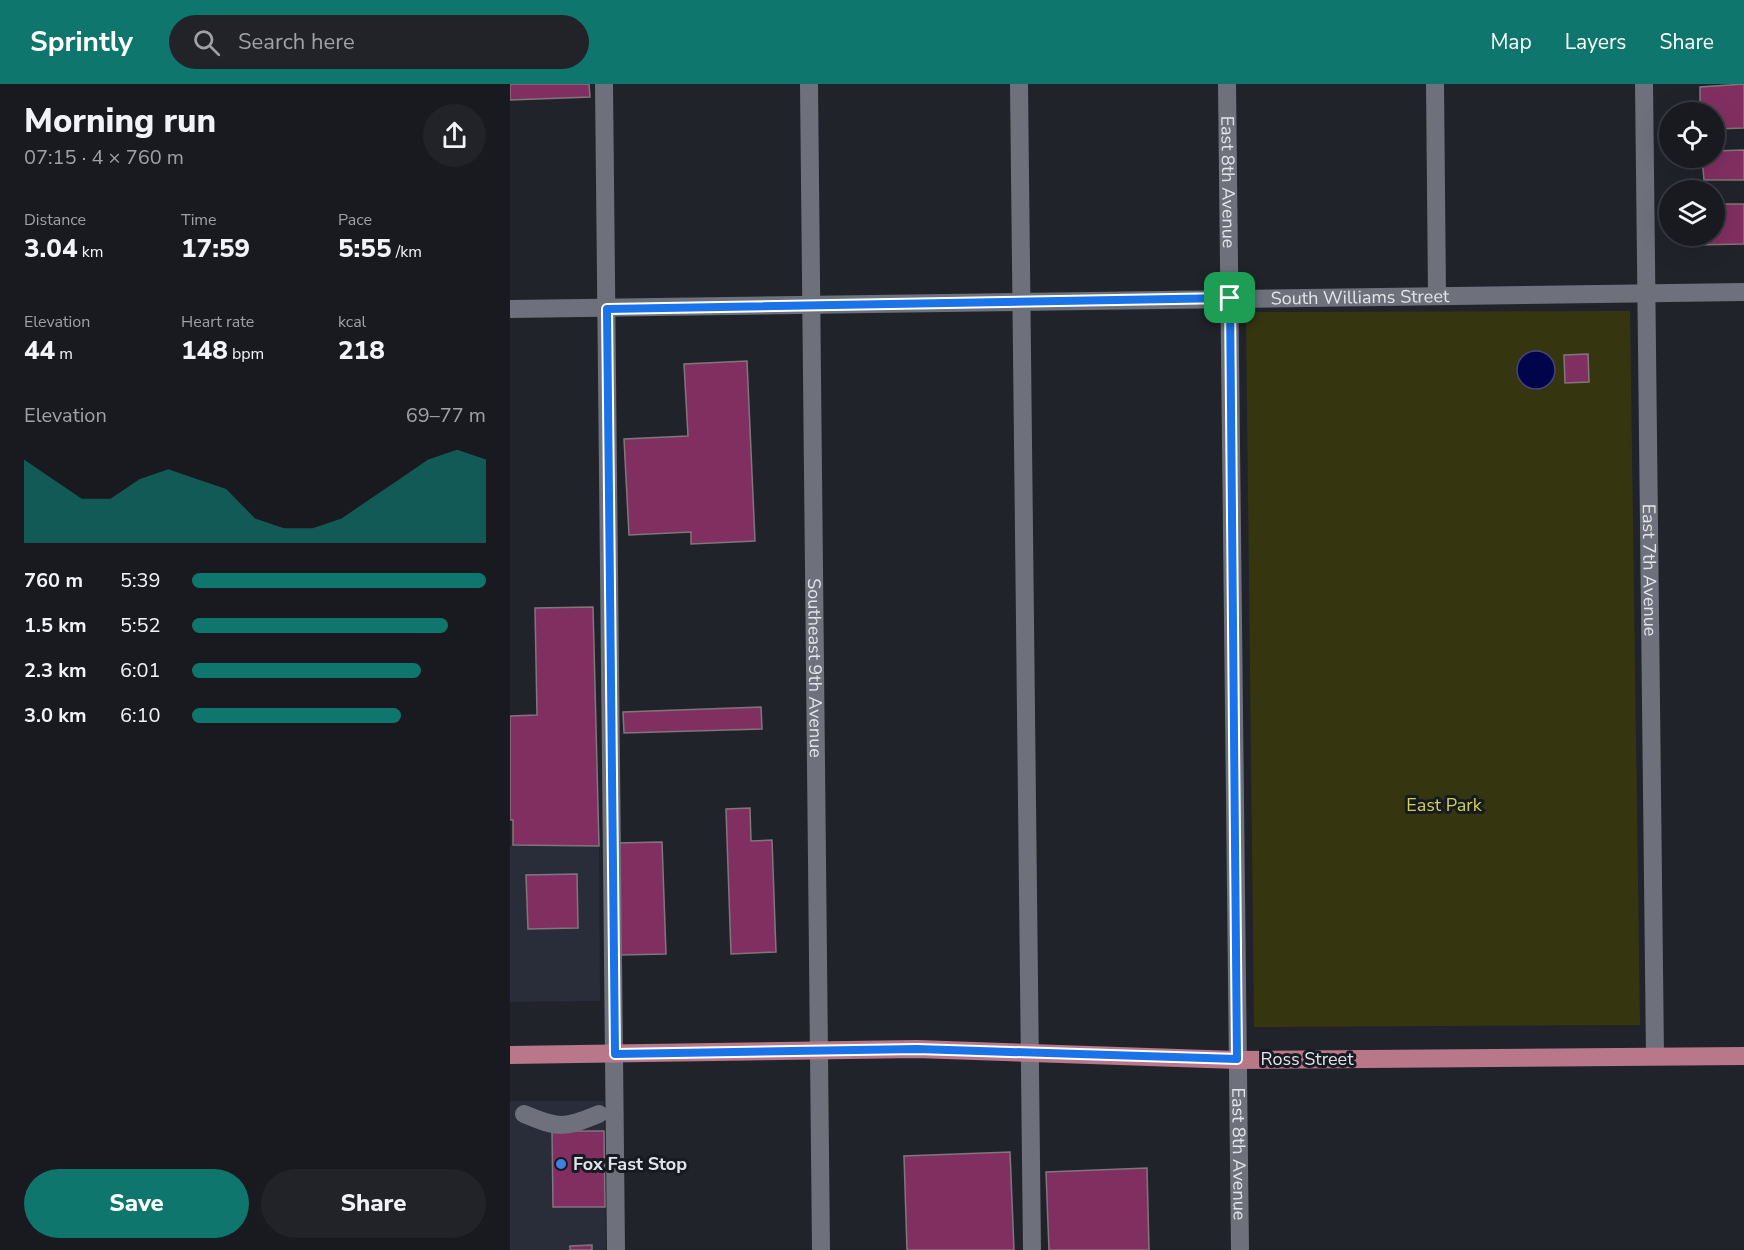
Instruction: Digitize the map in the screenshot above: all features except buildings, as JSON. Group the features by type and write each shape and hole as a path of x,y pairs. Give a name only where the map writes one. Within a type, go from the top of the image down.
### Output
{"main road":[{"name":"Ross Street","path":"510,1055 818,1050 1030,1052 1237,1059 1744,1056"}],"street":[{"path":"604,84 616,1250"},
{"name":"Southeast 9th Avenue","path":"809,84 821,1250"},
{"path":"1019,84 1032,1250"},
{"name":"East 8th Avenue","path":"1227,84 1240,1250"},
{"path":"1435,84 1437,295"},
{"name":"East 7th Avenue","path":"1644,84 1655,1056"},
{"name":"South Williams Street","path":"510,309 1744,292"},
{"path":"524,1114 551,1125 574,1125 599,1114"}],"shaded area":[{"path":"1536,351 1549,357 1555,370 1549,383 1536,389 1523,383 1517,370 1523,357"},
{"path":"510,845 599,846 600,1001 510,1002"},
{"path":"510,1101 604,1101 606,1250 510,1250"}],"green space":[{"name":"East Park","path":"1630,311 1640,1025 1254,1027 1246,312"}],"place":[{"name":"Fox Fast Stop","path":"561,1164"}],"route":[{"path":"1230,298 1237,1059 917,1049 615,1054 607,309 1230,298"}]}
